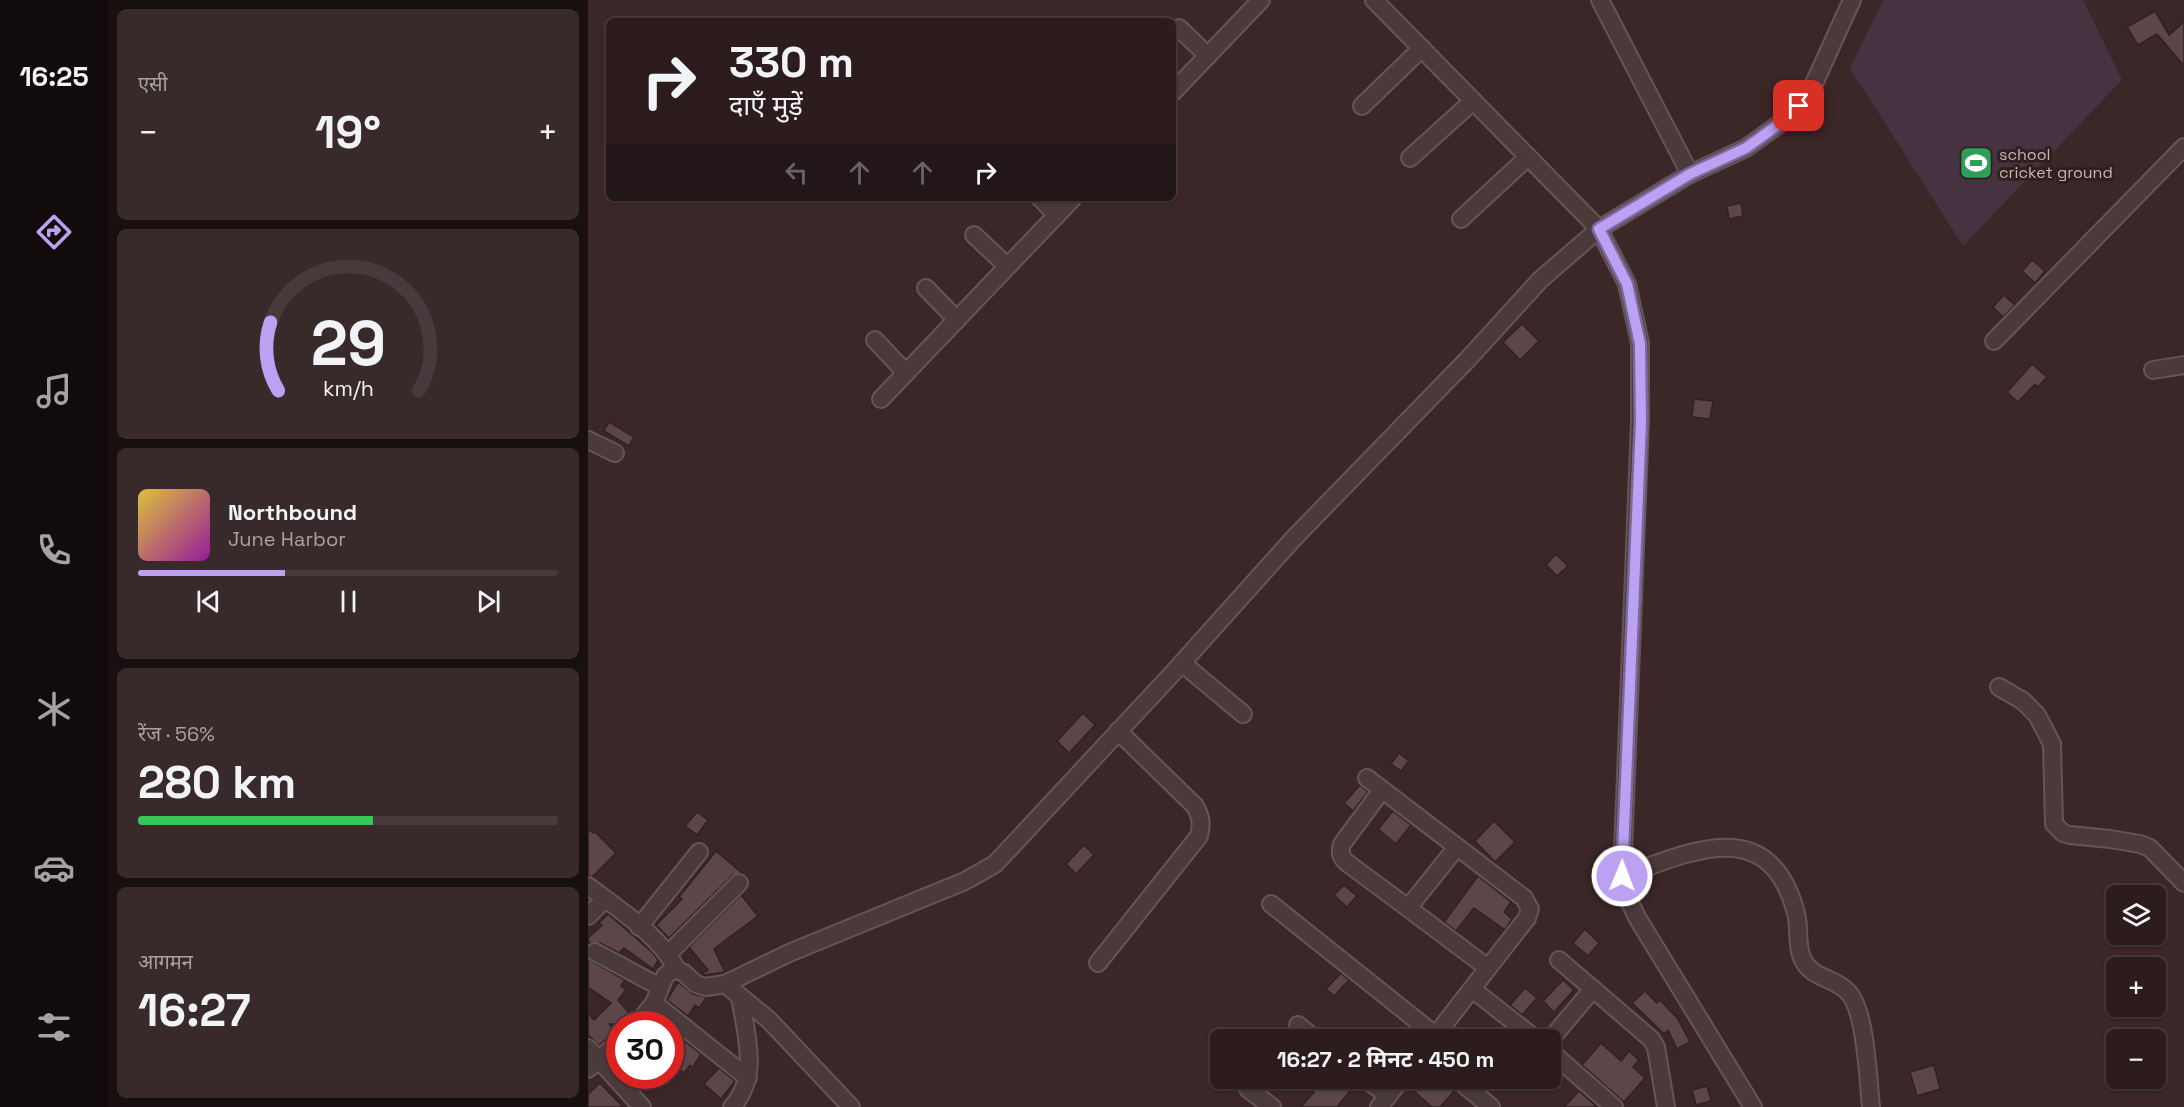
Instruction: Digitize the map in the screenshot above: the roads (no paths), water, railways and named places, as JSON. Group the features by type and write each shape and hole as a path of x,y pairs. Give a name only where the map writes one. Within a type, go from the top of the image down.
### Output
{"street":[{"path":"1176,89 1261,0"},
{"path":"1374,0 1599,229 1627,284 1640,344 1641,422 1622,876 1626,895 1638,919 1753,1107"},
{"path":"1600,0 1690,174"},
{"path":"648,1011 654,1004 665,976 671,971 677,970 684,973 696,984 706,987 725,984 789,953 965,881 995,864 1182,663 1294,538 1469,358 1540,280 1599,229 1690,174 1746,148 1782,122 1799,106 1812,88 1852,0"},
{"path":"1179,28 1208,56"},
{"path":"1362,106 1422,48"},
{"path":"1410,158 1473,101"},
{"path":"1994,341 2184,147"},
{"path":"1461,219 1528,157"},
{"path":"1043,201 1057,215"},
{"path":"881,399 1069,201"},
{"path":"974,235 1007,266"},
{"path":"926,288 957,320"},
{"path":"875,340 906,372"},
{"path":"2153,370 2184,365"},
{"path":"588,440 615,453"},
{"path":"1182,663 1243,714"},
{"path":"1999,687 2023,701 2037,715 2052,744 2054,824 2070,835 2110,839 2150,848 2184,883"},
{"path":"1098,963 1199,836 1201,825 1201,816 1195,806 1118,731"},
{"path":"1367,778 1524,898 1530,909 1527,918 1440,1029"},
{"path":"1382,790 1342,844 1341,857 1488,968"},
{"path":"1408,908 1456,847"},
{"path":"1622,876 1704,849 1740,848 1763,856 1783,880 1796,912 1800,949 1808,968 1816,975 1848,992 1857,1007 1871,1107"},
{"path":"639,927 699,852"},
{"path":"669,953 739,883"},
{"path":"588,886 669,953 677,970"},
{"path":"588,916 605,899"},
{"path":"1271,904 1423,1029"},
{"path":"596,952 660,987"},
{"path":"1559,960 1651,1039 1656,1047 1665,1107"},
{"path":"725,984 769,1020 851,1107"},
{"path":"1559,1029 1593,988"},
{"path":"1472,989 1523,1029"},
{"path":"732,1107 744,1090 750,1061 740,997"},
{"path":"654,1004 748,1078"},
{"path":"1298,1025 1303,1029"},
{"path":"606,1050 592,1059 642,1107"},
{"path":"1561,1061 1614,1107"},
{"path":"1248,1089 1272,1107"},
{"path":"1374,1089 1384,1102 1394,1089"},
{"path":"1469,1089 1491,1107"}],"place":[{"name":"school cricket ground","path":"1976,163"}]}
